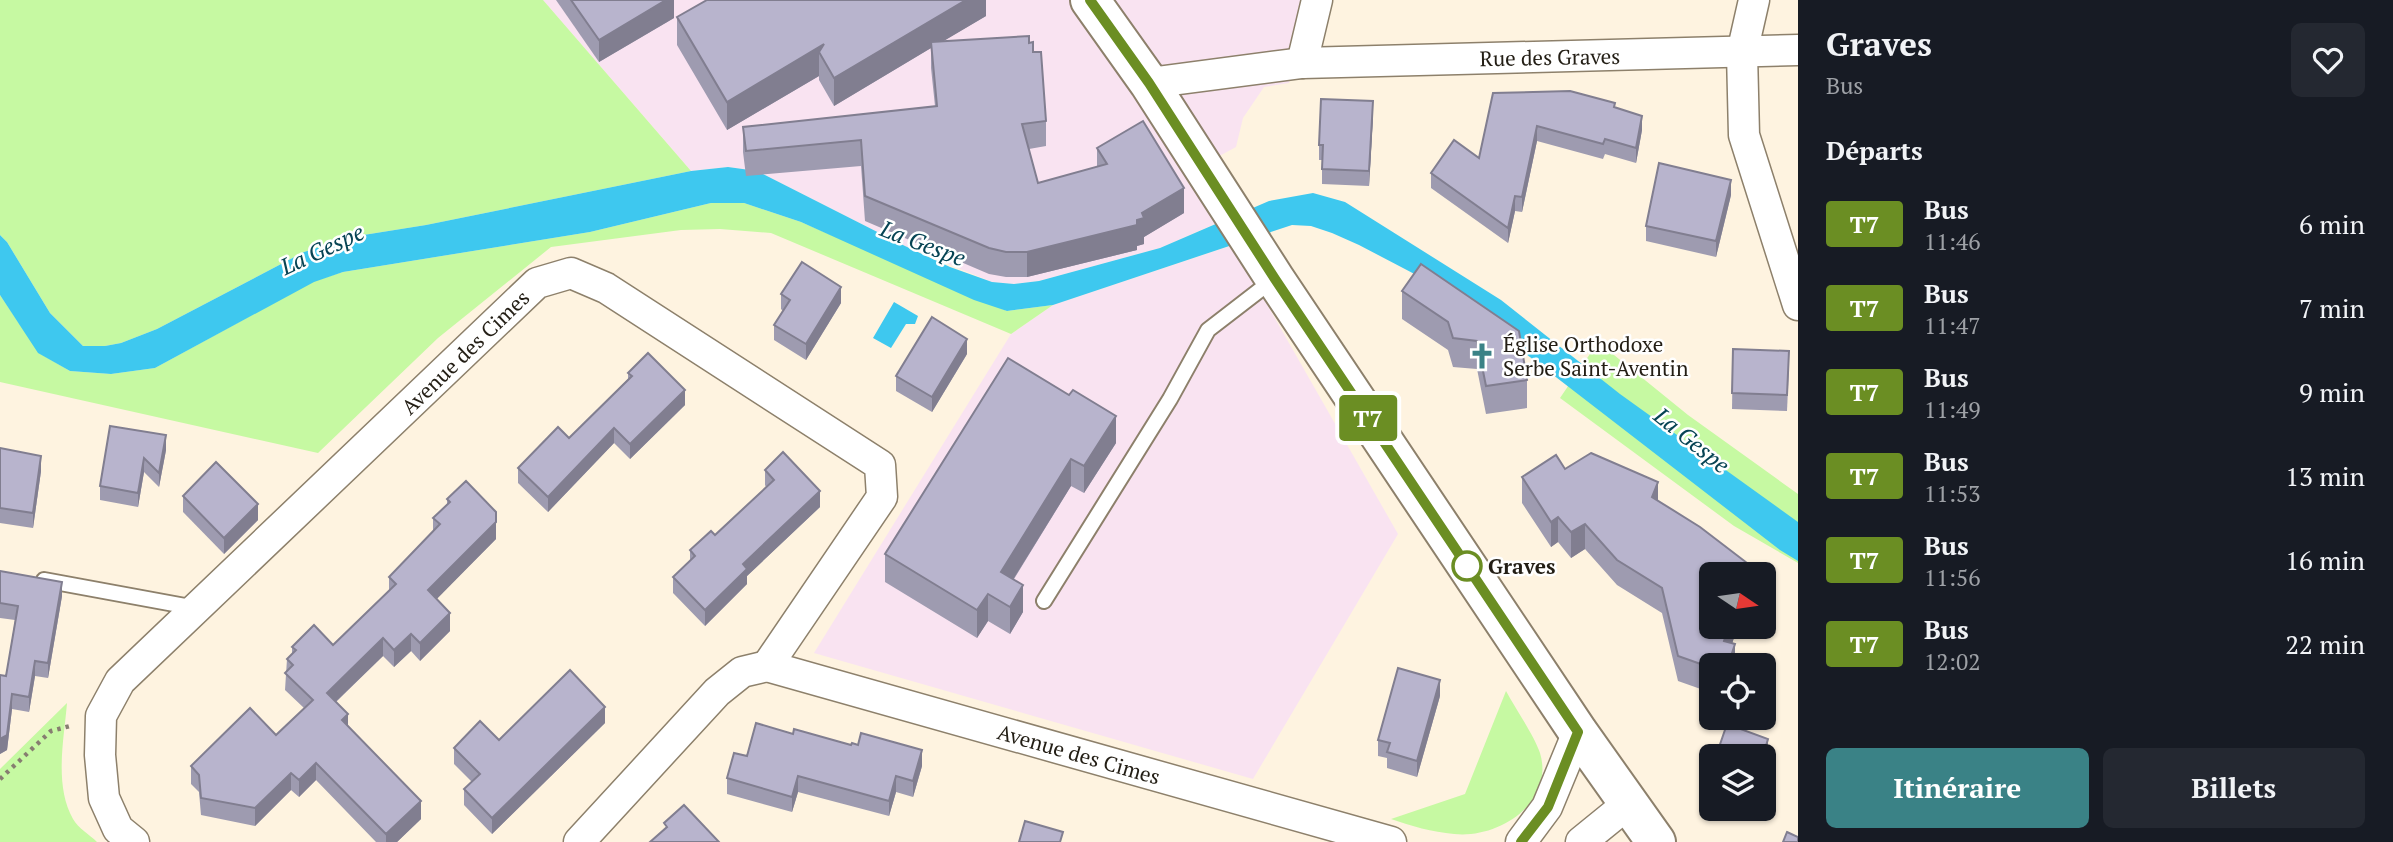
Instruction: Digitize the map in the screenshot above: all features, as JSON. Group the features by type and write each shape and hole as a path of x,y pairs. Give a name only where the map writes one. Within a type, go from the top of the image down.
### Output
{"main road":[{"path":"1090,0 1149,83 1268,268 1578,732 1641,820"}],"street":[{"path":"1302,63 1317,0"},
{"path":"1754,0 1742,53 1744,135 1798,305"},
{"name":"Rue des Graves","path":"1149,83 1302,63 1798,50"},
{"name":"Avenue des Cimes","path":"134,842 118,829 104,798 100,755 101,716 120,681 537,283 572,273 606,288 880,464 882,497 767,666 1391,842"},
{"path":"579,842 718,692 743,672 767,666"},
{"path":"1521,842 1548,807 1578,732"},
{"path":"1581,842 1641,820"}],"lane":[{"path":"1044,601 1156,422 1208,330 1268,268"},
{"path":"26,577 198,608"}],"path":[{"path":"0,779 51,732 101,716"}],"shaded area":[{"path":"543,0 1306,0 1289,83 1264,87 1243,118 1236,147 1186,174 1217,223 1160,248 1039,281 1014,284 992,282 905,246 757,171 728,167 691,171"},
{"path":"1233,245 1398,534 1253,779 814,653 1011,334 1053,305"}],"green space":[{"path":"0,0 543,0 691,171 426,225 351,237 304,252 157,329 121,343 83,346 50,313 7,242 0,235"},
{"path":"711,203 744,203 801,222 1007,311 1053,305 1011,334 771,233 720,229 681,230 551,247 438,338 318,453 0,382 0,295 39,353 70,371 111,374 155,368 314,281 343,272 590,232"},
{"path":"1598,342 1688,415 1798,494 1798,563 1734,526 1560,398"},
{"path":"1506,691 1540,753 1542,771 1539,787 1531,802 1505,824 1471,834 1438,832 1391,819 1465,794"},
{"path":"67,703 62,777 67,806 75,822 97,842 0,842 0,769"}],"water":[{"name":"La Gespe","path":"728,167 757,171 950,267 992,282 1014,284 1039,281 1160,248 1269,201 1313,193 1345,202 1501,300 1620,394 1798,522 1798,561 1424,279 1359,245 1311,226 1292,225 1053,305 1007,311 974,300 801,222 744,203 711,203 590,232 343,272 314,282 155,368 111,374 70,371 38,353 0,295 0,235 7,242 50,313 83,346 105,346 121,343 157,329 304,252 351,237 426,225 691,171"},
{"path":"894,302 918,316 915,324 906,324 891,348 873,338"}],"building":[{"path":"571,0 666,0 599,40"},
{"path":"707,0 966,0 834,78 819,52 824,44 727,102 677,17"},
{"path":"1029,36 1029,43 1033,42 1033,52 1041,52 1046,121 1022,124 1038,183 1107,164 1097,148 1143,121 1184,188 1142,213 1144,218 1137,220 1137,225 1027,252 1006,252 989,248 865,196 861,140 746,151 743,127 937,106 931,42"},
{"path":"1570,91 1615,103 1614,107 1642,116 1636,148 1605,139 1603,144 1537,126 1522,197 1515,196 1508,228 1431,173 1454,140 1479,158 1493,93"},
{"path":"1321,99 1373,101 1369,171 1322,169 1323,145 1319,145"},
{"path":"1659,163 1731,180 1716,241 1646,226"},
{"path":"802,262 841,287 806,344 774,325 790,300 781,294"},
{"path":"1421,264 1519,331 1527,380 1486,386 1477,341 1453,338 1448,322 1402,291"},
{"path":"932,317 967,339 932,397 896,376"},
{"path":"1733,349 1789,351 1787,395 1732,393"},
{"path":"648,353 685,390 630,444 614,428 548,497 518,468 558,427 569,438 632,376 628,373"},
{"path":"1008,358 1069,395 1073,390 1116,416 1084,466 1071,459 1001,572 1023,585 1010,607 988,594 977,610 885,554"},
{"path":"110,426 166,435 159,473 144,458 138,493 100,486"},
{"path":"0,448 41,456 33,513 0,508"},
{"path":"783,452 820,491 743,564 747,569 705,610 673,577 695,556 690,550 711,531 715,535 774,480 765,470"},
{"path":"1591,453 1658,482 1652,497 1700,527 1746,562 1699,562 1699,639 1725,639 1735,644 1732,653 1699,653 1699,663 1678,656 1662,588 1617,560 1585,524 1571,532 1558,517 1551,522 1522,477 1556,455 1565,469"},
{"path":"216,462 258,504 224,538 183,496"},
{"path":"466,481 496,512 496,522 428,590 450,613 420,643 411,634 394,650 383,638 327,693 348,714 342,720 421,801 386,834 316,763 299,780 291,773 255,808 201,798 199,775 191,766 250,708 276,735 313,700 285,673 293,665 287,659 296,650 292,647 314,625 333,645 396,584 389,577 440,524 433,518 450,502 447,499"},
{"path":"0,571 62,582 48,663 35,661 29,697 12,694 7,735 0,739 0,675 6,676 18,606 0,603"},
{"path":"1398,668 1440,680 1417,761 1387,752 1390,743 1378,740"},
{"path":"570,670 605,707 492,818 464,789 480,774 454,748 480,721 499,740"},
{"path":"756,723 793,734 794,729 851,745 858,745 861,733 922,750 913,781 896,776 889,801 798,776 792,797 727,778 734,753 747,756"},
{"path":"1725,730 1743,730 1768,739 1767,744 1720,744"},
{"path":"684,805 719,842 650,842 667,827 664,823"},
{"path":"1025,821 1063,832 1060,842 1019,842"},
{"path":"1787,832 1798,837 1798,842 1783,842"}],"bus line":[{"name":"T7","path":"1090,0 1149,83 1261,258 1578,732 1548,807 1521,842"}],"place":[{"name":"Église Orthodoxe Serbe Saint-Aventin","path":"1482,356"},
{"name":"Graves","path":"1467,566"}]}
